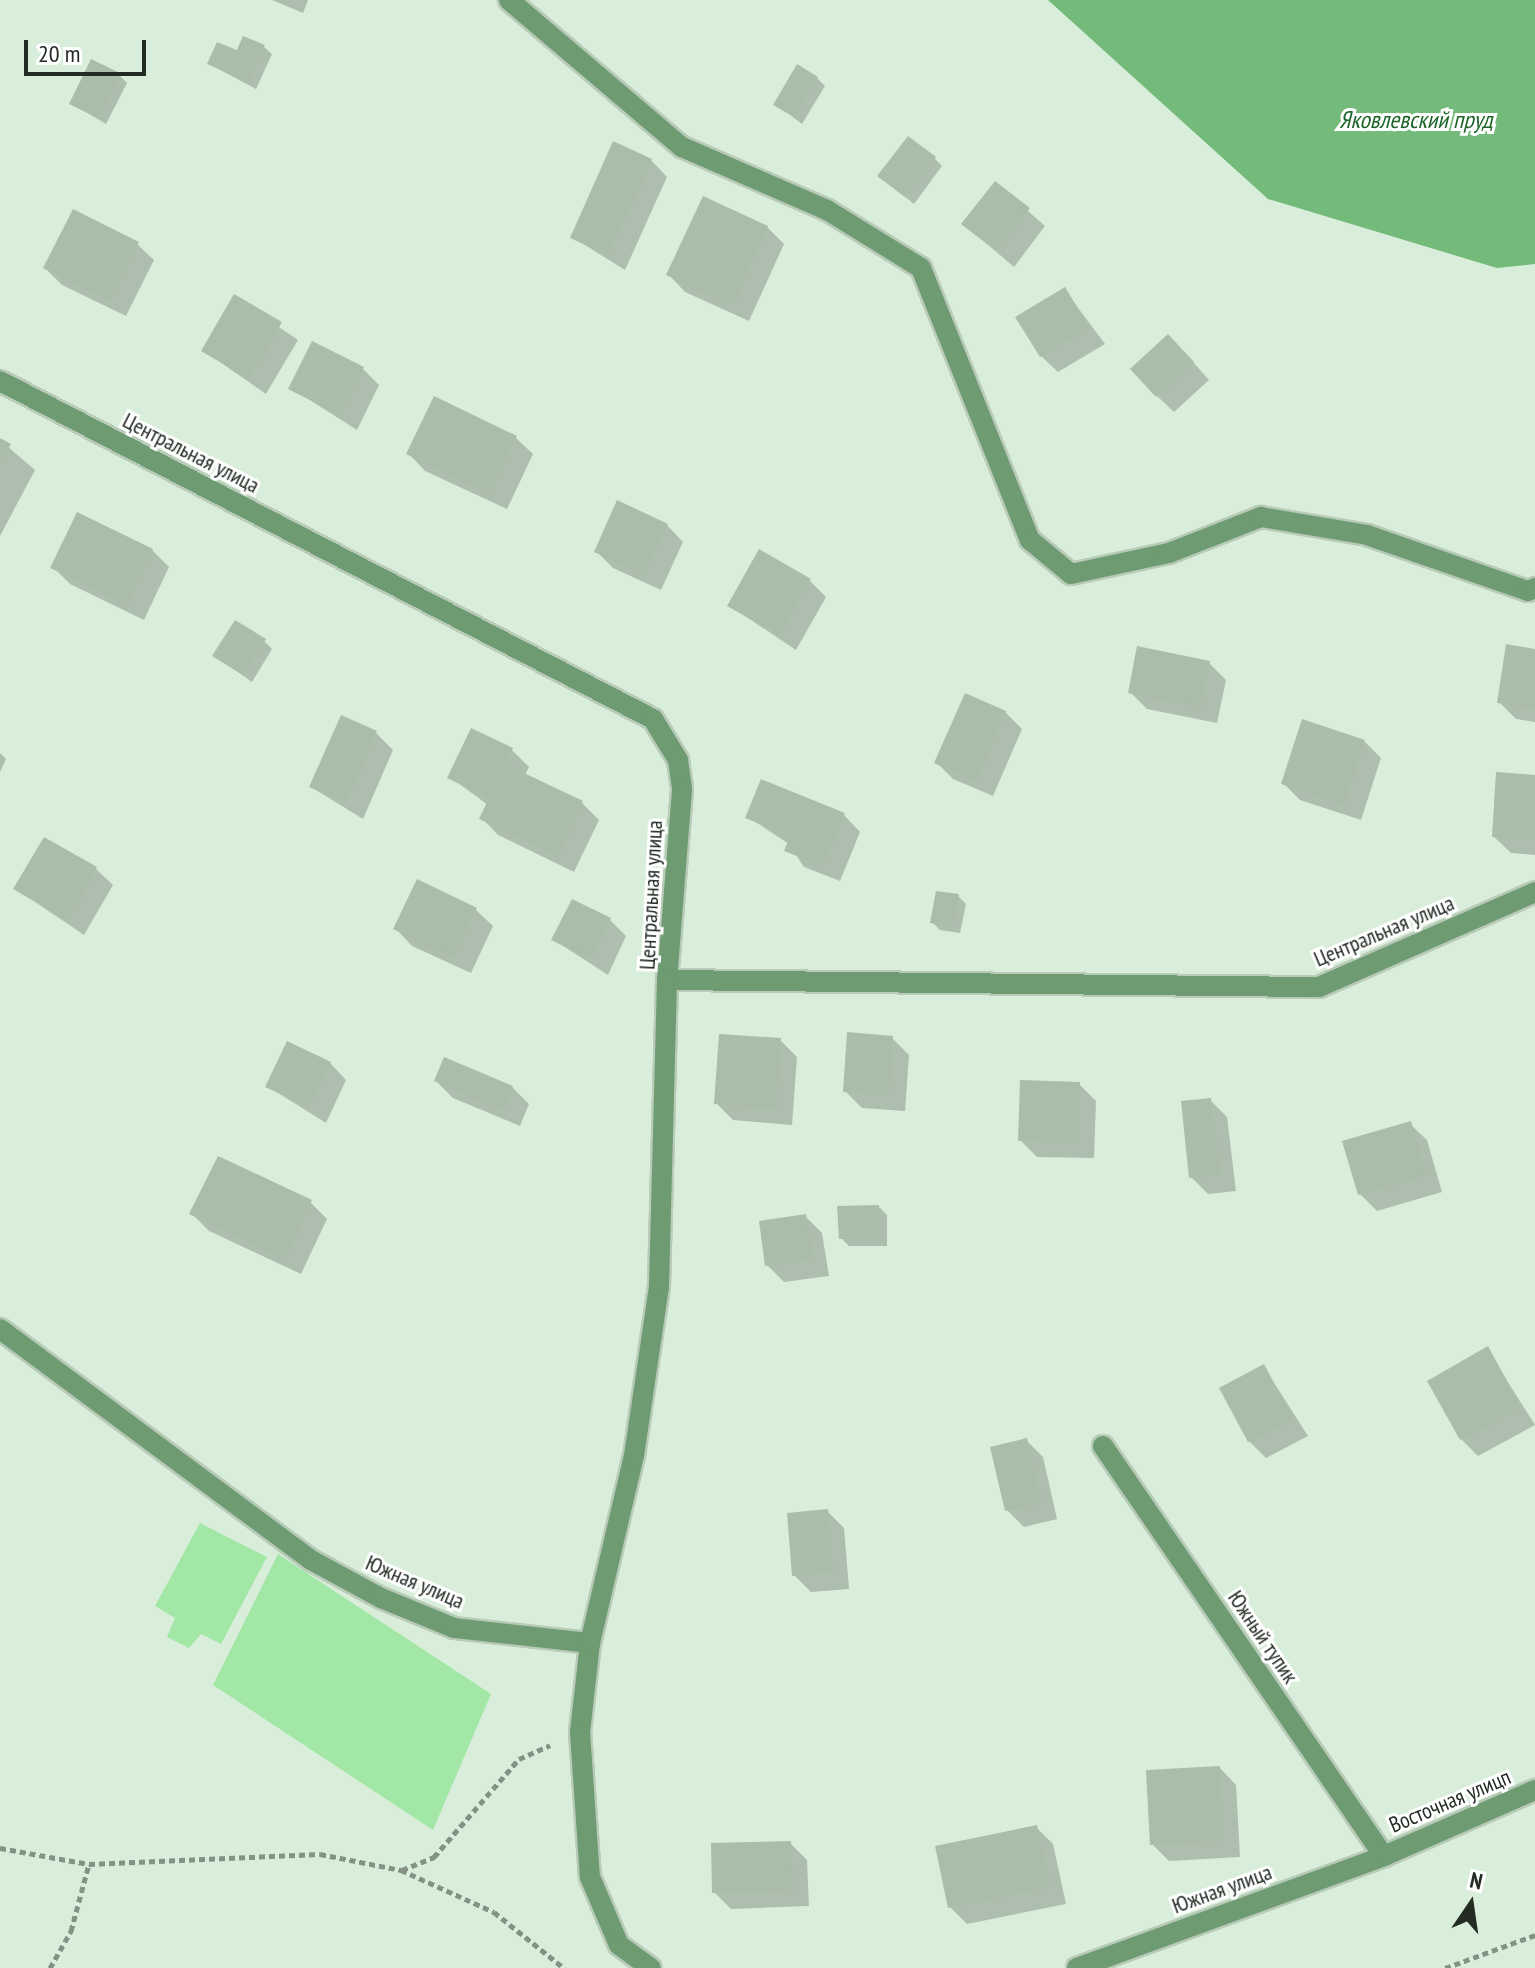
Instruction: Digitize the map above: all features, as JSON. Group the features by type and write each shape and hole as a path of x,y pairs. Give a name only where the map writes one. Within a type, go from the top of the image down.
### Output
{"street":[{"path":"509,0 682,147 827,210 921,268 1030,540 1071,574 1169,553 1261,517 1367,535 1528,591 1535,588"},
{"name":"Центральная улица","path":"0,381 653,719 678,760 682,790 667,980 1319,987 1535,892"},
{"path":"651,1968 619,1945 590,1877 580,1732 590,1643 634,1456 659,1286 667,980"},
{"name":"Южная улица","path":"0,1329 311,1560 381,1598 454,1628 590,1643"},
{"name":"Южный тупик","path":"1103,1446 1384,1856"},
{"name":"Восточная улицп","path":"1384,1856 1535,1790"},
{"name":"Южная улица","path":"1077,1968 1384,1856"}],"path":[{"path":"401,1870 434,1857 519,1759 580,1732"},
{"path":"0,1848 89,1864 320,1854 401,1870 494,1912 564,1968"},
{"path":"50,1968 71,1931 89,1864"},
{"path":"1445,1968 1535,1935"}],"shaded area":[{"path":"200,1523 267,1557 221,1644 201,1634 189,1648 167,1637 175,1618 155,1606"},
{"path":"278,1554 491,1694 433,1830 213,1685"}],"water":[{"name":"Яковлевский пруд","path":"1048,0 1535,0 1535,264 1497,268 1268,199"}],"building":[{"path":"243,36 265,45 248,82 207,64 217,42 237,50"},
{"path":"91,59 120,73 98,118 69,104"},
{"path":"797,64 818,77 794,117 773,105"},
{"path":"908,136 936,157 905,197 877,176"},
{"path":"613,141 652,159 608,255 570,238"},
{"path":"995,181 1030,208 996,251 961,224"},
{"path":"703,196 768,226 732,306 666,275"},
{"path":"73,209 139,242 109,301 43,268"},
{"path":"1065,287 1089,327 1040,357 1015,317"},
{"path":"234,294 282,322 249,379 201,351"},
{"path":"1168,334 1194,362 1156,397 1130,369"},
{"path":"312,341 364,367 340,415 288,389"},
{"path":"434,396 517,436 490,493 406,454"},
{"path":"0,438 11,444 0,464"},
{"path":"617,500 668,524 644,574 594,552"},
{"path":"77,512 153,549 127,604 50,568"},
{"path":"759,549 811,579 779,635 727,606"},
{"path":"235,620 266,639 243,675 212,656"},
{"path":"1506,644 1535,649 1535,708 1497,703"},
{"path":"1137,646 1210,661 1200,707 1128,693"},
{"path":"965,693 1006,711 976,781 934,763"},
{"path":"341,715 377,731 346,803 309,787"},
{"path":"1302,719 1365,740 1344,805 1281,784"},
{"path":"471,728 513,748 505,764 583,801 557,856 479,819 489,798 447,778"},
{"path":"1496,772 1535,775 1535,839 1492,837"},
{"path":"761,779 845,813 823,866 784,851 790,836 745,818"},
{"path":"44,837 97,867 67,920 13,889"},
{"path":"417,879 477,908 453,958 393,929"},
{"path":"936,891 959,894 952,927 930,923"},
{"path":"572,899 611,918 591,959 551,940"},
{"path":"847,1032 893,1036 889,1095 843,1092"},
{"path":"719,1034 781,1038 776,1109 714,1104"},
{"path":"287,1041 331,1062 309,1107 265,1087"},
{"path":"444,1057 513,1086 503,1110 434,1081"},
{"path":"1020,1080 1080,1082 1078,1142 1018,1141"},
{"path":"1211,1098 1220,1175 1189,1178 1181,1101"},
{"path":"1411,1121 1427,1175 1358,1195 1342,1141"},
{"path":"218,1156 312,1200 284,1259 189,1214"},
{"path":"879,1205 880,1238 839,1239 837,1206"},
{"path":"806,1214 813,1259 765,1266 759,1221"},
{"path":"1488,1346 1521,1407 1460,1440 1427,1381"},
{"path":"1264,1364 1293,1419 1248,1442 1219,1388"},
{"path":"1027,1438 1042,1503 1005,1511 990,1447"},
{"path":"828,1509 833,1572 792,1576 787,1513"},
{"path":"1220,1766 1224,1841 1150,1845 1146,1770"},
{"path":"1037,1825 1050,1887 948,1908 935,1846"},
{"path":"791,1841 793,1890 712,1893 711,1843"}]}
